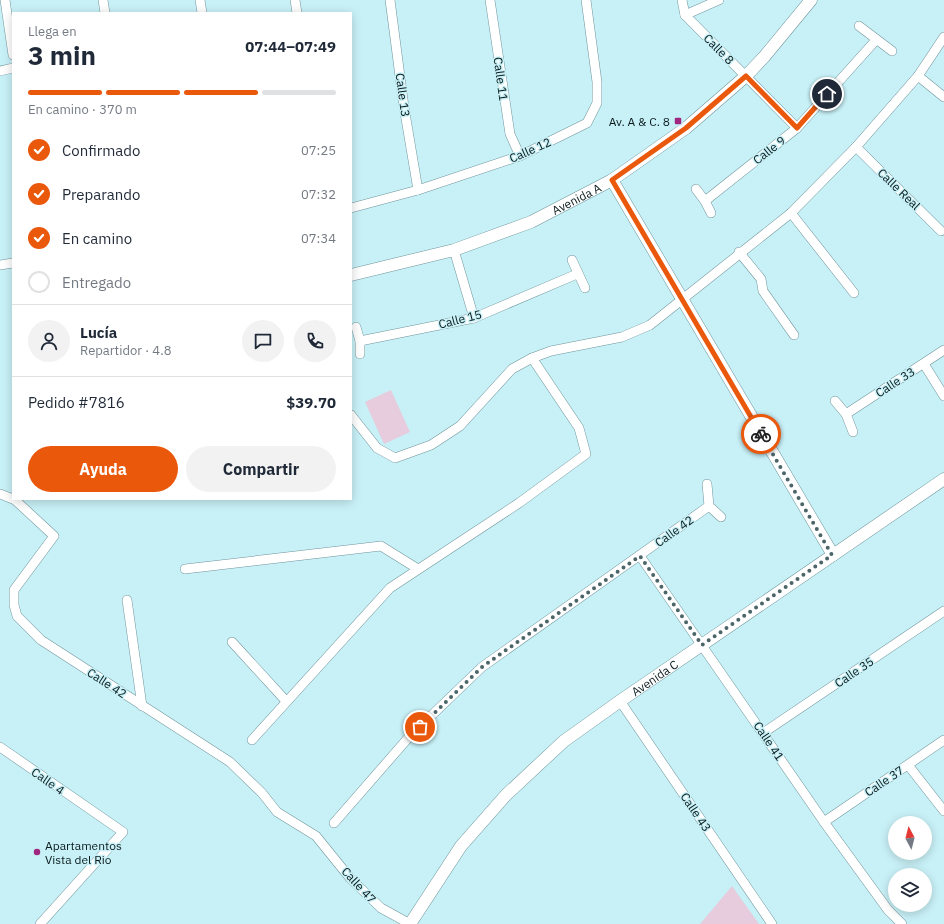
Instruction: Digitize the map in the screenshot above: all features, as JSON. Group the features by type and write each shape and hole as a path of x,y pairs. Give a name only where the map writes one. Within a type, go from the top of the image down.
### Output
{"street":[{"path":"5,0 12,48"},
{"path":"103,0 105,12"},
{"path":"200,0 202,12"},
{"path":"295,0 297,12"},
{"name":"Calle 13","path":"390,0 404,107 418,190"},
{"name":"Calle 11","path":"490,0 510,134 520,156"},
{"name":"Calle 12","path":"352,208 418,190 520,156 587,123 597,103 598,82 586,0"},
{"path":"682,0 685,15 719,0"},
{"name":"Avenida A","path":"352,275 454,250 531,222 612,180 686,128 746,76 764,57 811,0"},
{"name":"Calle 8","path":"685,15 797,128"},
{"path":"859,26 892,51"},
{"path":"352,416 377,448 395,458 431,445 460,426 512,369 532,358 551,351 622,337 650,325 739,252 791,213 856,147 918,76 944,37"},
{"name":"Calle 9","path":"705,201 797,128 876,40"},
{"path":"0,71 12,68"},
{"path":"918,76 944,97"},
{"name":"Calle Real","path":"856,147 941,231"},
{"path":"612,180 832,555"},
{"path":"696,189 705,201 711,213"},
{"path":"791,213 854,293"},
{"path":"454,250 474,318"},
{"path":"739,252 762,279 763,291 794,335"},
{"path":"572,260 577,274 585,288"},
{"path":"0,265 12,263"},
{"name":"Calle 15","path":"360,341 474,318 577,274"},
{"path":"356,328 360,341 360,354"},
{"name":"Calle 33","path":"846,414 944,350"},
{"path":"252,740 390,588 519,503 586,454 579,428 532,358"},
{"path":"924,364 944,396"},
{"path":"836,401 846,414 853,432"},
{"name":"Avenida C","path":"410,924 462,846 506,795 564,741 620,700 944,479"},
{"path":"708,484 709,506 721,517"},
{"name":"Calle 42","path":"0,494 12,498"},
{"name":"Calle 42","path":"15,500 54,536 14,590 14,605 17,616 42,640 230,762 262,792 277,812 316,836"},
{"name":"Calle 42","path":"334,823 409,737 482,667 709,506"},
{"path":"185,568 381,546 418,570"},
{"name":"Calle 41","path":"640,556 824,822 888,910 902,924"},
{"path":"127,600 142,706"},
{"name":"Calle 35","path":"763,733 944,611"},
{"path":"232,642 286,701"},
{"name":"Calle 43","path":"620,700 772,924"},
{"name":"Calle 37","path":"824,822 944,740"},
{"name":"Calle 4","path":"0,747 123,832 40,924"},
{"path":"908,765 944,811"},
{"name":"Calle 47","path":"316,836 350,878 381,908 410,924"}],"shaded area":[{"path":"391,390 410,432 384,444 365,402"},
{"path":"732,886 759,924 700,924"}],"way so far":[{"path":"420,727 482,667 640,556 702,645 832,555 761,434"}],"place":[{"name":"Av. A & C. 8","path":"678,121"},
{"name":"Apartamentos Vista del Rio","path":"37,852"}],"route":[{"path":"761,434 612,180 686,128 746,76 797,128 827,94"}]}
